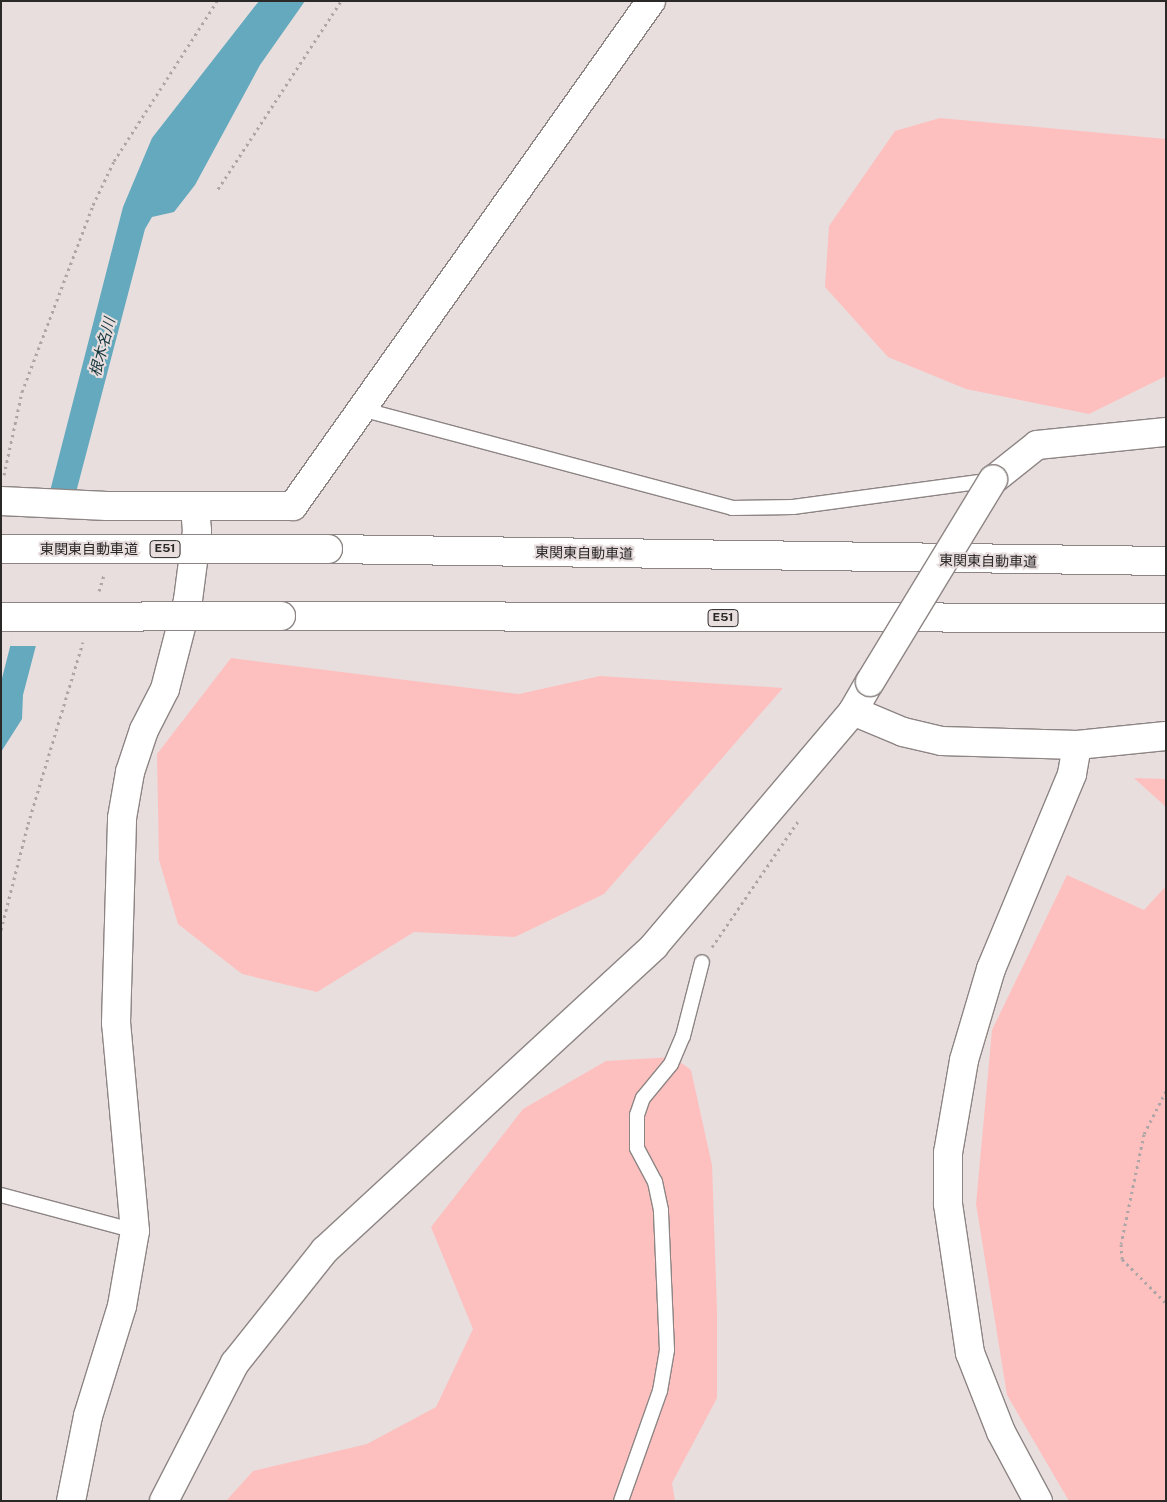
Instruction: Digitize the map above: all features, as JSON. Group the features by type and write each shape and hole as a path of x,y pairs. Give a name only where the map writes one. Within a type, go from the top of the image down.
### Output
{"main road":[{"path":"6,495 107,506 293,506 652,1"},
{"path":"164,1501 235,1362 325,1250 654,946 853,711 993,480 1037,445 1166,432"},
{"path":"71,1501 88,1416 122,1306 135,1232 116,1023 122,818 130,772 144,730 165,689 188,600 197,531 195,506"},
{"name":"東関東自動車道","path":"1,549 328,549 1166,561"},
{"name":"E51","path":"1,617 1166,618"},
{"path":"853,711 884,726 941,741 1077,745 1166,736"},
{"path":"1038,1501 1001,1432 970,1353 949,1214 948,1153 964,1060 991,969 1072,774 1077,745"}],"lane":[{"path":"361,410 732,508 793,507 993,480"},
{"path":"621,1501 660,1391 666,1350 661,1210 655,1182 637,1148 637,1115 643,1098 671,1064 683,1036 702,962"},
{"path":"1,1195 135,1232"}],"path":[{"path":"6,495 22,392 93,205 114,161 217,1"},
{"path":"218,190 341,1"},
{"path":"96,600 105,572"},
{"path":"1,930 28,824 85,637"},
{"path":"702,962 804,811 807,797 796,778"},
{"path":"1166,1091 1144,1134 1121,1244 1122,1259 1166,1304"}],"shaded area":[{"path":"940,118 1166,139 1166,376 1089,414 966,389 888,357 825,287 829,226 895,131"},
{"path":"231,658 519,694 600,676 783,688 604,894 515,937 414,932 317,992 242,974 178,924 159,860 157,754"},
{"path":"1134,778 1166,779 1166,807"},
{"path":"1067,875 1144,910 1166,886 1166,1501 1069,1501 1007,1395 976,1204 992,1030"},
{"path":"673,1057 691,1070 712,1165 717,1310 717,1398 672,1483 675,1501 226,1501 253,1471 367,1444 436,1407 473,1329 431,1227 523,1109 606,1061"}],"water":[{"name":"根木名川","path":"259,1 305,1 260,65 195,185 174,212 152,217 145,229 23,695 22,719 1,752 1,682 123,207 152,138"}],"pier":[{"path":"41,517 73,518 39,646 10,646"}]}
